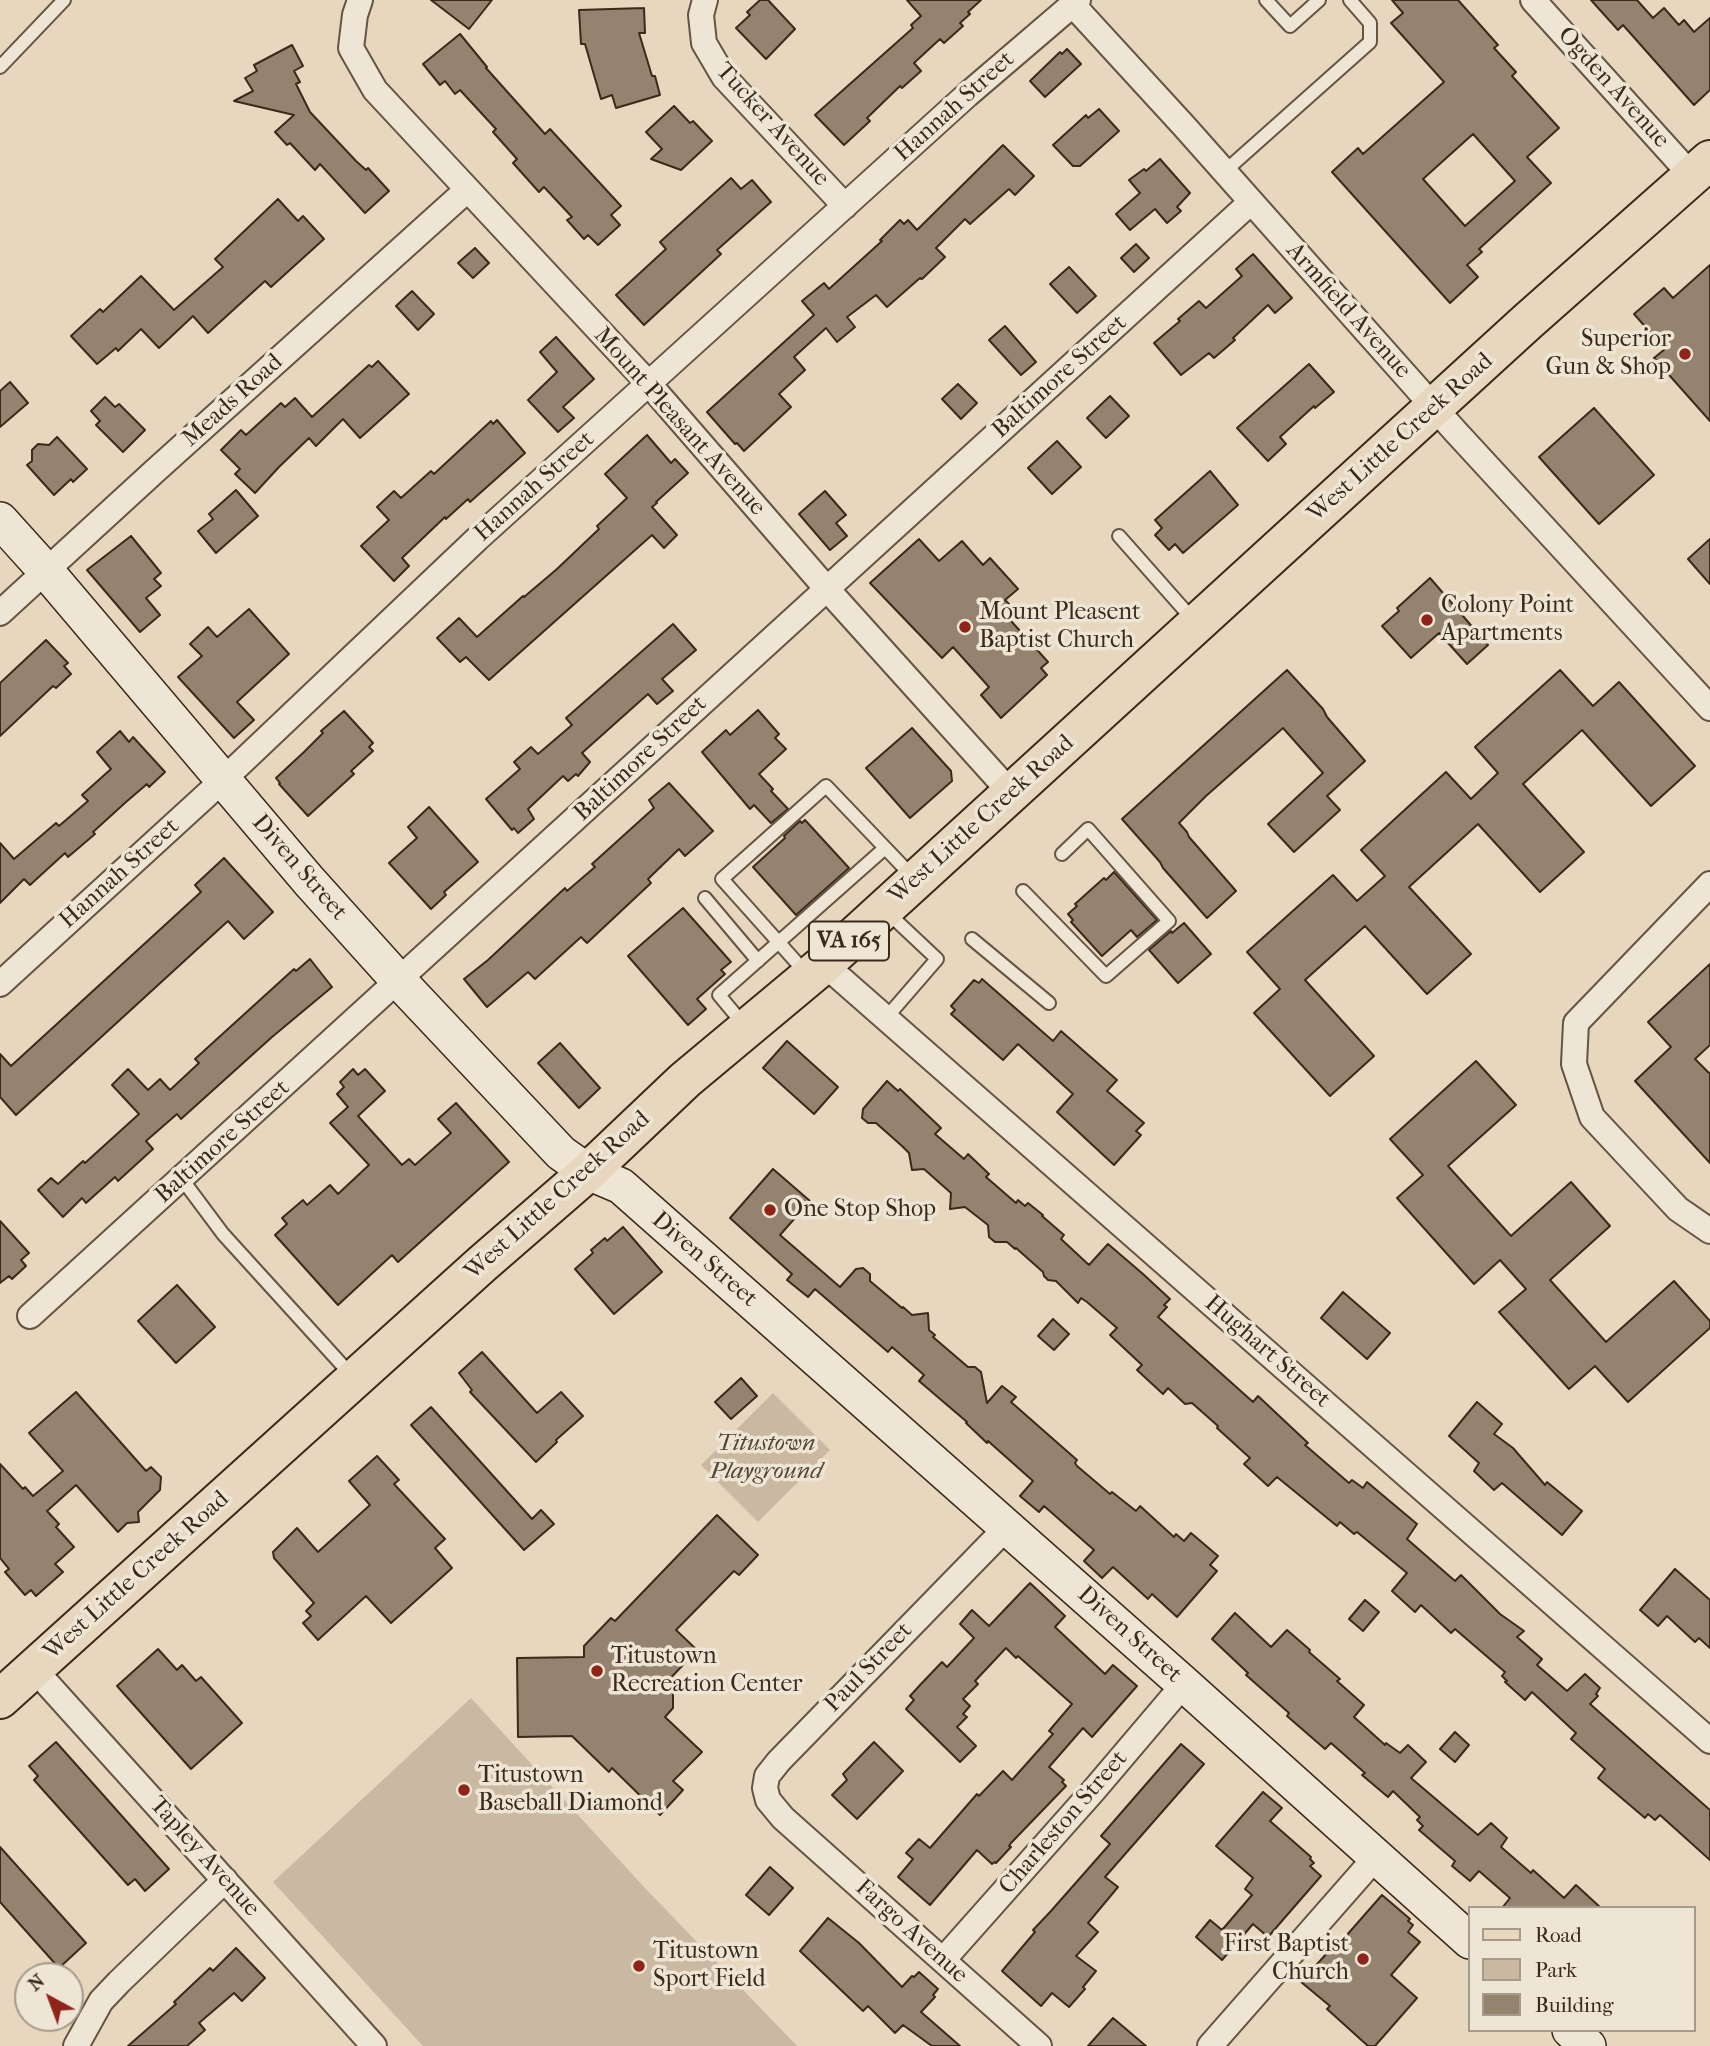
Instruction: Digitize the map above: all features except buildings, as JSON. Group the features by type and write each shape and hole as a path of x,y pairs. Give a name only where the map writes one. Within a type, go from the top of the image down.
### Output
{"main road":[{"name":"West Little Creek Road","path":"0,1699 482,1264 589,1172 685,1080 884,909 1701,168"}],"street":[{"name":"Mount Pleasant Avenue","path":"360,0 355,15 351,48 375,90 649,384 827,589 1011,793"},
{"name":"Tucker Avenue","path":"705,0 701,15 704,43 724,77 845,206"},
{"name":"Ogden Avenue","path":"1533,0 1701,168"},
{"name":"Hannah Street","path":"0,984 223,780 471,545 967,95 1075,2"},
{"name":"Armfield Avenue","path":"1075,2 1434,408 1710,708"},
{"name":"Meads Road","path":"0,613 467,190"},
{"name":"Baltimore Street","path":"30,1316 1251,202"},
{"name":"Diven Street","path":"0,520 399,981 561,1153 589,1172 621,1186 1468,1939"},
{"path":"1710,884 1576,1023 1574,1064 1592,1117 1678,1209 1710,1231"},
{"name":"Hughart Street","path":"816,970 886,1018 1710,1741"},
{"name":"Paul Street","path":"783,1818 768,1800 765,1788 767,1776 1007,1527"},
{"name":"Tapley Avenue","path":"34,1669 374,2046"},
{"name":"Charleston Street","path":"943,1960 1184,1684"},
{"name":"Fargo Avenue","path":"783,1818 1040,2046"},
{"path":"1210,2046 1376,1857"},
{"path":"76,2046 101,2001 225,1880"},
{"path":"1556,2046 1568,2032"},
{"path":"1572,2032 1588,2046"}],"lane":[{"path":"0,67 64,0"},
{"path":"1266,0 1290,26 1318,0"},
{"path":"1224,172 1370,42 1370,23 1350,0"},
{"path":"1119,536 1197,624"},
{"path":"816,970 779,942 722,878 826,786 915,880"},
{"path":"1023,891 1106,976 1169,921 1088,830 1062,854"},
{"path":"747,1028 719,995 885,848"},
{"path":"705,898 758,961"},
{"path":"884,909 937,959 886,1018"},
{"path":"972,939 1049,1003"},
{"path":"182,1178 223,1234 355,1378"}],"green space":[{"name":"Titustown Playground","path":"773,1393 830,1450 758,1522 701,1465"},
{"name":"Titustown Baseball Diamond","path":"471,1698 643,1886 797,2046 423,2046 273,1882"}],"place":[{"name":"Superior Gun & Shop","path":"1685,354"},
{"name":"Colony Point Apartments","path":"1427,620"},
{"name":"Mount Pleasent Baptist Church","path":"965,627"},
{"name":"One Stop Shop","path":"770,1210"},
{"name":"Titustown Recreation Center","path":"597,1671"},
{"name":"Titustown Baseball Diamond","path":"464,1790"},
{"name":"First Baptist Church","path":"1363,1959"},
{"name":"Titustown Sport Field","path":"639,1966"}]}
